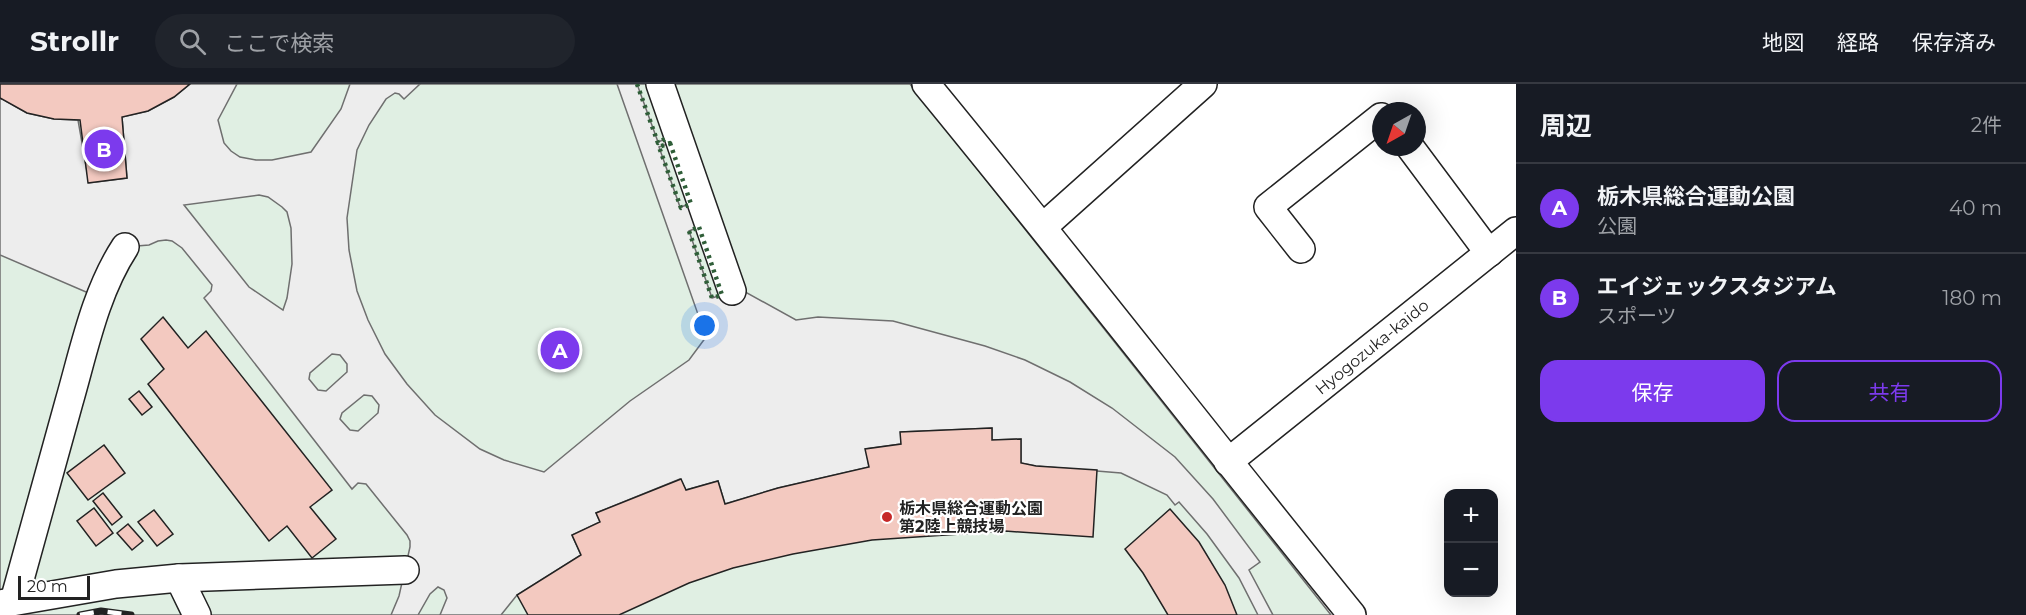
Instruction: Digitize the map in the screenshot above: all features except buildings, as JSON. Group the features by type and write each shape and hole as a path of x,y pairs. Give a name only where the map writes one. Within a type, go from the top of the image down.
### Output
{"street":[{"path":"660,84 732,291"},
{"path":"926,84 1352,615"},
{"path":"1043,227 1203,84"},
{"path":"1301,249 1268,207 1372,124"},
{"path":"1417,156 1489,253"},
{"name":"Hyogozuka-kaido","path":"1228,462 1516,231"},
{"path":"125,247 113,266 100,298 7,602 116,584 179,578 405,570"},
{"path":"179,578 197,615"}],"green space":[{"path":"0,84 910,84 1331,615 0,615"}],"shaded area":[{"path":"190,84 237,84 218,120 224,143 240,157 272,160 311,152 341,109 350,84 420,84 404,99 395,93 386,99 369,125 357,150 347,218 349,250 357,291 385,354 407,384 435,415 480,449 504,460 544,472 630,401 689,360 706,337 617,84 637,84 658,142 668,138 670,143 659,147 680,207 691,204 699,227 689,231 712,298 740,289 796,320 818,317 893,321 985,346 1025,360 1070,382 1112,408 1175,457 1213,499 1260,562 1249,570 1273,615 1258,615 1239,578 1207,534 1179,502 1175,505 1167,495 1121,473 1021,463 1021,439 992,440 992,428 901,432 901,444 866,449 869,467 778,488 725,504 718,481 686,490 680,479 596,513 600,522 572,535 581,555 517,595 501,615 440,615 447,598 444,590 438,587 430,594 418,615 391,615 399,596 410,547 407,535 366,484 358,483 352,489 204,298 211,291 212,285 182,248 166,240 149,245 125,247 100,298 0,255 0,98 27,113 54,119 78,120 89,183 127,178 122,117 148,111 174,97","holes":["259,195 268,197 287,212 291,228 292,264 283,310 249,287 184,205","332,354 340,355 347,364 347,372 326,391 318,390 309,379 310,373","364,395 372,396 379,405 378,413 358,431 350,430 340,419 342,413"]}],"railway":[{"path":"80,615 101,611 131,615"}],"hedge":[{"path":"637,84 658,143 668,137"},
{"path":"670,143 691,204 681,208 659,147 670,143"},
{"path":"699,227 722,295 712,298 689,231 699,227"}],"place":[{"name":"エイジェックスタジアム","path":"104,149"},
{"name":"栃木県総合運動公園","path":"560,350"},
{"name":"栃木県総合運動公園 第2陸上競技場","path":"887,517"}]}
